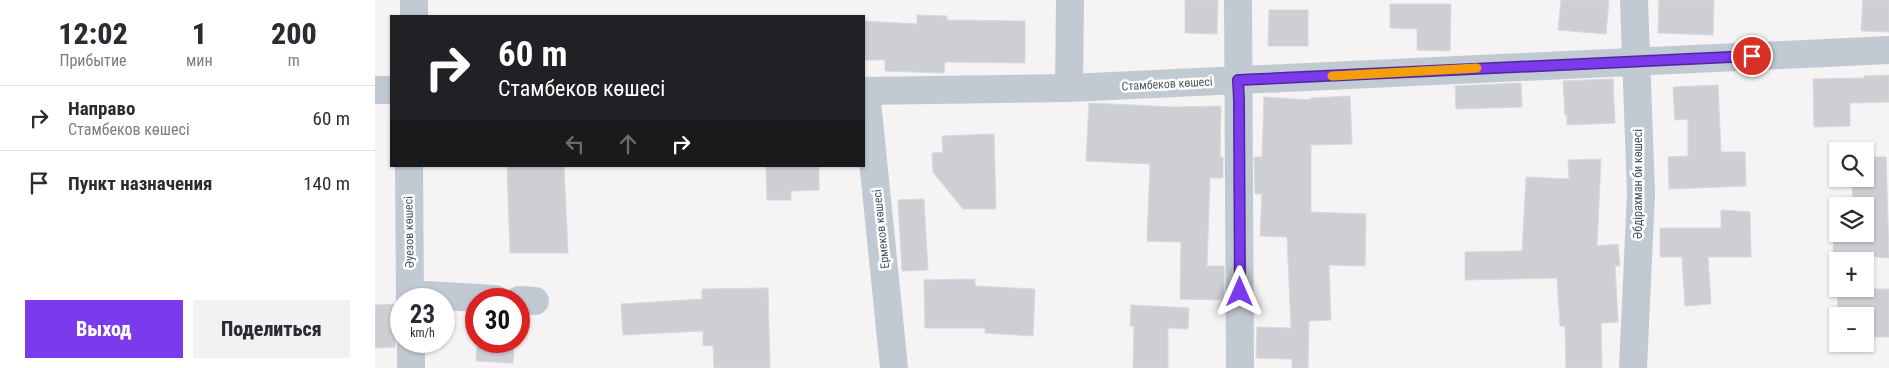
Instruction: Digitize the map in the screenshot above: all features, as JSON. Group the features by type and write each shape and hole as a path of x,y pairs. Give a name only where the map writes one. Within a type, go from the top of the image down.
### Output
{"street":[{"path":"414,0 414,15"},
{"path":"1069,88 1071,0"},
{"path":"1238,0 1240,368"},
{"name":"Әбдірахман би көшесі","path":"1633,368 1641,192 1634,0"},
{"name":"Стамбеков көшесі","path":"865,91 1069,88 1889,50"},
{"path":"375,90 390,90"},
{"name":"Ермеков көшесі","path":"865,91 894,368"},
{"name":"Әуезов көшесі","path":"409,167 410,288"},
{"path":"411,353 411,368"}],"building":[{"path":"1185,0 1218,0 1217,34 1185,33"},
{"path":"1561,0 1609,0 1606,34 1558,30"},
{"path":"1659,0 1714,0 1713,35 1658,33"},
{"path":"1863,0 1889,0 1889,32 1861,31"},
{"path":"1390,4 1451,4 1450,51 1417,50 1417,29 1390,28"},
{"path":"1269,10 1308,10 1308,46 1268,46"},
{"path":"917,15 947,16 947,20 1025,21 1025,63 945,62 944,73 885,71 885,60 865,60 865,21 917,24"},
{"path":"1889,75 1889,102 1850,103 1850,126 1814,127 1813,79 1864,78 1864,76"},
{"path":"1613,79 1615,123 1567,125 1563,81"},
{"path":"1521,83 1522,107 1456,109 1455,86"},
{"path":"1718,85 1721,152 1745,152 1746,186 1669,189 1668,157 1688,156 1688,119 1675,120 1673,87"},
{"path":"1350,96 1352,144 1311,145 1311,212 1366,214 1365,266 1329,265 1331,320 1309,321 1308,368 1292,368 1292,359 1256,358 1257,327 1291,328 1287,237 1260,236 1262,194 1255,194 1254,157 1262,157 1264,97 1311,100 1311,98"},
{"path":"1089,103 1175,107 1221,106 1220,157 1223,157 1223,178 1210,178 1207,266 1224,266 1224,300 1180,299 1181,242 1147,241 1150,164 1086,161"},
{"path":"994,134 996,209 963,209 933,172 932,153 943,152 942,136"},
{"path":"1874,157 1886,157 1889,258 1874,257 1874,252 1833,252 1834,242 1874,242 1874,197 1853,197 1852,187 1874,187"},
{"path":"1601,159 1597,246 1618,244 1620,266 1615,266 1618,322 1601,323 1602,368 1566,368 1565,326 1560,326 1557,278 1465,280 1465,252 1522,251 1526,177 1569,179 1568,160"},
{"path":"507,167 564,167 568,253 510,253"},
{"path":"766,167 819,167 819,190 791,191 791,200 767,200"},
{"path":"924,199 928,270 902,271 898,200"},
{"path":"1721,210 1750,212 1751,257 1708,257 1711,304 1685,306 1682,257 1660,257 1660,228 1721,228"},
{"path":"975,279 975,286 1035,289 1033,336 985,333 985,328 925,328 924,280"},
{"path":"768,288 770,368 714,368 713,345 703,346 703,331 623,335 621,304 702,299 702,289"},
{"path":"1874,289 1889,289 1889,337 1874,337 1874,307 1837,307 1838,297 1874,297"},
{"path":"390,304 390,347 375,348 375,305"},
{"path":"1131,305 1189,308 1188,329 1168,328 1168,368 1133,368 1134,326 1130,326"},
{"path":"476,353 513,353 513,363 476,361"}],"slow traffic":[{"path":"1332,76 1477,68"}],"route":[{"path":"1240,292 1238,80 1752,56"}]}
